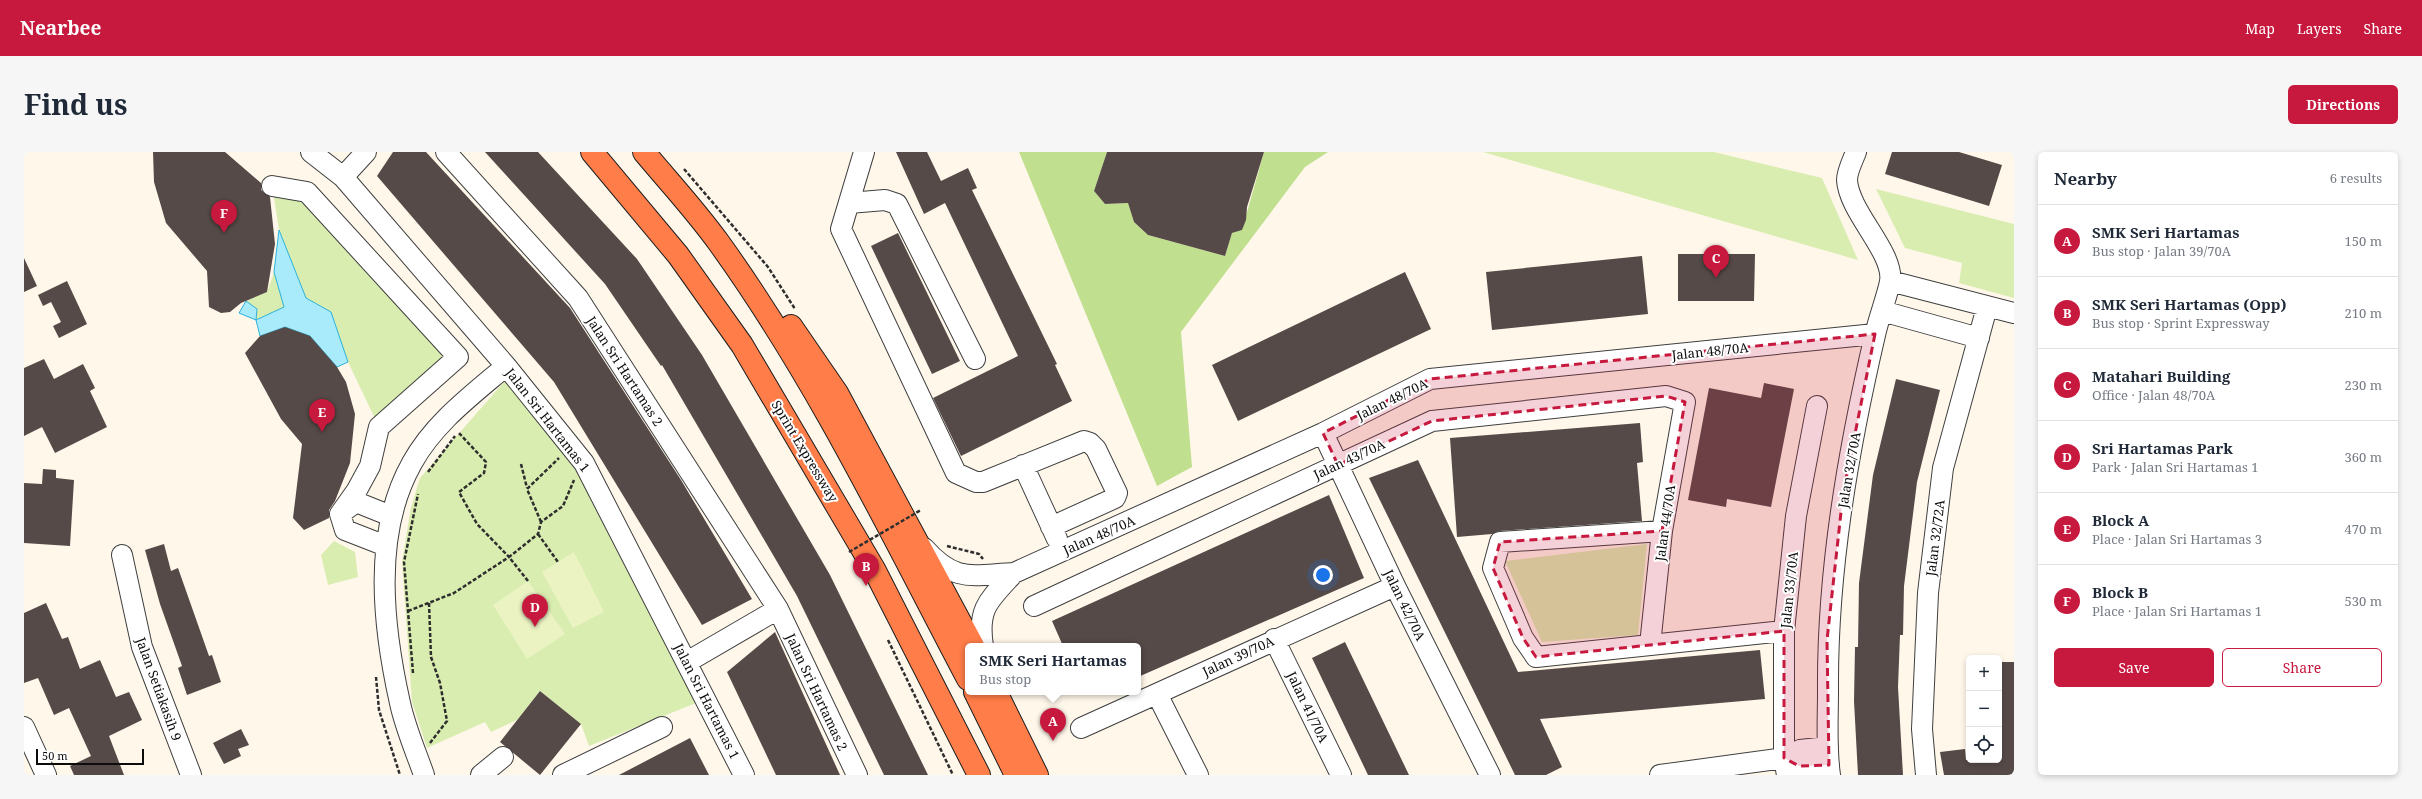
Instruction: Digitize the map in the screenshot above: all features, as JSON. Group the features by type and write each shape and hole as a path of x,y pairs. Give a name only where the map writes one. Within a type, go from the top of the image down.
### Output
{"highway":[{"name":"Sprint Expressway","path":"592,152 678,256 742,344 864,552 978,775"},
{"path":"644,152 719,243 792,353 867,487 965,672"},
{"path":"719,243 760,278 837,393 918,541 971,643"},
{"path":"918,656 972,775"},
{"path":"976,695 1016,775"},
{"path":"997,695 1037,775"}],"street":[{"name":"Jalan Sri Hartamas 1","path":"311,152 344,177 506,366 584,463 744,775"},
{"path":"344,177 366,152"},
{"name":"Jalan Sri Hartamas 2","path":"446,152 578,298 778,609 857,775"},
{"path":"864,152 841,229 956,473 976,482 983,482 1023,464 1084,441 1090,443 1096,449 1117,493 1115,498 1052,527"},
{"name":"Jalan 32/70A","path":"1829,762 1828,640 1842,502 1875,334 1890,281 1886,259 1856,206 1847,178 1856,152"},
{"path":"272,186 307,192 458,356 379,426 370,466 357,490 340,514"},
{"path":"849,203 885,200 897,204 975,359"},
{"path":"1890,281 2014,313"},
{"name":"Jalan 32/72A","path":"1926,775 1922,729 1930,578 1943,468 1987,307"},
{"path":"1882,311 1979,338"},
{"name":"Jalan 48/70A","path":"983,643 981,617 987,604 1014,574 1323,433 1430,379 1875,334"},
{"path":"424,775 400,704 387,626 386,546 392,516 411,464 427,441 446,418 506,366"},
{"name":"Jalan 43/70A","path":"1034,606 1432,421 1666,396 1685,402"},
{"name":"Jalan 44/70A","path":"1650,645 1662,531 1685,402"},
{"name":"Jalan 33/70A","path":"1786,767 1784,631 1796,516 1816,406"},
{"name":"Jalan 42/70A","path":"1323,433 1395,586 1490,775"},
{"path":"1023,464 1062,551"},
{"path":"340,514 356,502 392,516"},
{"path":"340,514 345,530 386,546"},
{"path":"1662,531 1500,542 1492,568 1523,638 1536,657 1784,631"},
{"name":"Jalan 48/70A","path":"918,541 935,561 946,570 958,574 1014,574"},
{"name":"Jalan Setiakasih 9","path":"122,555 142,647 191,775"},
{"name":"Jalan 39/70A","path":"1081,728 1274,639 1395,586"},
{"path":"687,662 778,609"},
{"name":"Jalan 41/70A","path":"1274,639 1341,775"},
{"path":"1157,694 1198,775"},
{"path":"24,727 46,775"},
{"path":"562,775 662,727"},
{"path":"1660,775 1786,767 1800,750 1829,762"},
{"path":"482,775 503,757"}],"path":[{"path":"427,474 459,431 486,462 484,473 459,492 477,524 509,557 528,581"},
{"path":"527,489 563,455"},
{"path":"408,611 454,593 509,557 538,534 541,522 527,489 521,464"},
{"path":"541,522 563,506 577,473"},
{"path":"413,679 404,562 418,492"},
{"path":"849,552 921,510"},
{"path":"538,534 558,562"},
{"path":"426,738 428,745 447,721 440,683 431,657 429,603"},
{"path":"886,636 953,775"}],"highlighted area":[{"path":"1875,334 1843,494 1827,640 1829,765 1799,766 1784,758 1784,631 1536,657 1523,638 1493,568 1500,542 1662,531 1685,402 1666,396 1432,421 1338,465 1323,433 1430,379"}],"green space":[{"path":"1019,152 1107,152 1094,191 1105,204 1128,203 1134,222 1148,235 1225,256 1232,233 1242,230 1264,152 1328,152 1305,167 1181,332 1192,467 1157,486"},
{"path":"1483,152 1714,152 1822,178 1858,260"},
{"path":"1876,189 2014,224 2014,298 1959,283 1962,263 1905,248"},
{"path":"273,191 301,196 451,359 379,427 348,362 331,312 306,299 279,230"},
{"path":"274,272 284,307 256,320 257,309 246,301 267,292"},
{"path":"510,375 583,465 701,701 589,746 581,724 540,691 517,720 491,732 485,722 427,748 412,702 402,562 411,507 420,478"},
{"path":"334,541 355,552 358,577 328,585 321,555"},
{"path":"1647,544 1638,635 1542,642 1505,561"},
{"path":"574,552 604,612 573,628 542,572"},
{"path":"528,581 565,634 527,659 493,605"}],"water":[{"path":"279,230 306,298 331,312 348,362 337,367 310,336 285,327 260,336 256,320 284,307 274,272"},
{"path":"246,301 257,309 256,320 239,313"}],"building":[{"path":"153,152 225,152 261,183 261,190 270,197 275,244 267,292 241,303 230,312 221,313 209,307 207,271 166,223 154,182"},
{"path":"393,152 426,152 570,308 681,480 752,599 702,625 554,382 377,176"},
{"path":"485,152 538,152 637,259 702,355 830,575 928,775 884,775 797,596 662,365 661,366 605,284"},
{"path":"896,152 927,152 941,181 968,168 977,188 972,190 1057,364 1055,365 1072,401 961,456 933,398 1018,356 945,203 924,214"},
{"path":"1107,152 1264,152 1247,207 1246,220 1242,230 1232,233 1225,256 1148,235 1134,222 1128,203 1105,204 1094,191"},
{"path":"1892,152 1959,152 2002,165 1989,206 1885,174"},
{"path":"898,233 960,361 932,374 871,246"},
{"path":"1678,254 1755,254 1754,301 1678,301"},
{"path":"1642,256 1648,314 1492,330 1486,272"},
{"path":"24,258 37,286 24,292"},
{"path":"1405,272 1431,329 1238,421 1212,365"},
{"path":"67,281 87,324 59,338 53,326 61,322 51,302 43,306 38,295"},
{"path":"285,327 310,336 337,367 346,382 355,414 350,463 335,501 329,510 329,518 304,530 293,518 302,444 281,419 245,353 260,336"},
{"path":"44,359 54,379 83,364 95,388 90,391 107,427 55,453 42,427 24,436 24,368"},
{"path":"1896,379 1940,390 1917,482 1904,586 1903,635 1900,635 1898,687 1903,775 1858,775 1854,701 1855,647 1858,647 1859,583 1873,475"},
{"path":"1764,383 1794,389 1771,507 1727,499 1726,507 1688,500 1709,388 1761,398"},
{"path":"1640,423 1643,462 1637,463 1642,521 1499,531 1492,534 1457,537 1450,438"},
{"path":"1418,460 1518,672 1760,650 1765,699 1540,719 1562,767 1546,775 1515,775 1369,478"},
{"path":"43,469 56,470 56,478 74,480 70,546 24,543 24,483 42,484"},
{"path":"1329,495 1364,578 1141,676 1141,643 1062,643 1052,621"},
{"path":"164,544 171,571 178,568 209,656 212,655 221,682 187,695 178,668 182,666 160,604 145,550"},
{"path":"46,603 62,639 68,637 80,669 100,660 116,697 129,692 142,720 109,736 124,775 74,775 70,766 91,756 69,708 54,715 38,678 24,683 24,613"},
{"path":"775,632 840,775 776,775 727,672"},
{"path":"1345,642 1409,775 1368,775 1312,658"},
{"path":"2002,662 2014,662 2014,775 1944,775 1940,752 1965,749 1966,763 2002,763"},
{"path":"540,691 581,724 540,775 500,742"},
{"path":"241,729 249,745 238,749 241,756 224,764 213,743"},
{"path":"690,738 709,775 619,775"}],"place":[{"name":"Block B","path":"224,233"},
{"name":"Matahari Building","path":"1716,278"},
{"name":"Block A","path":"322,432"},
{"name":"SMK Seri Hartamas (Opp)","path":"866,586"},
{"name":"Sri Hartamas Park","path":"535,627"},
{"name":"SMK Seri Hartamas","path":"1053,741"}]}
